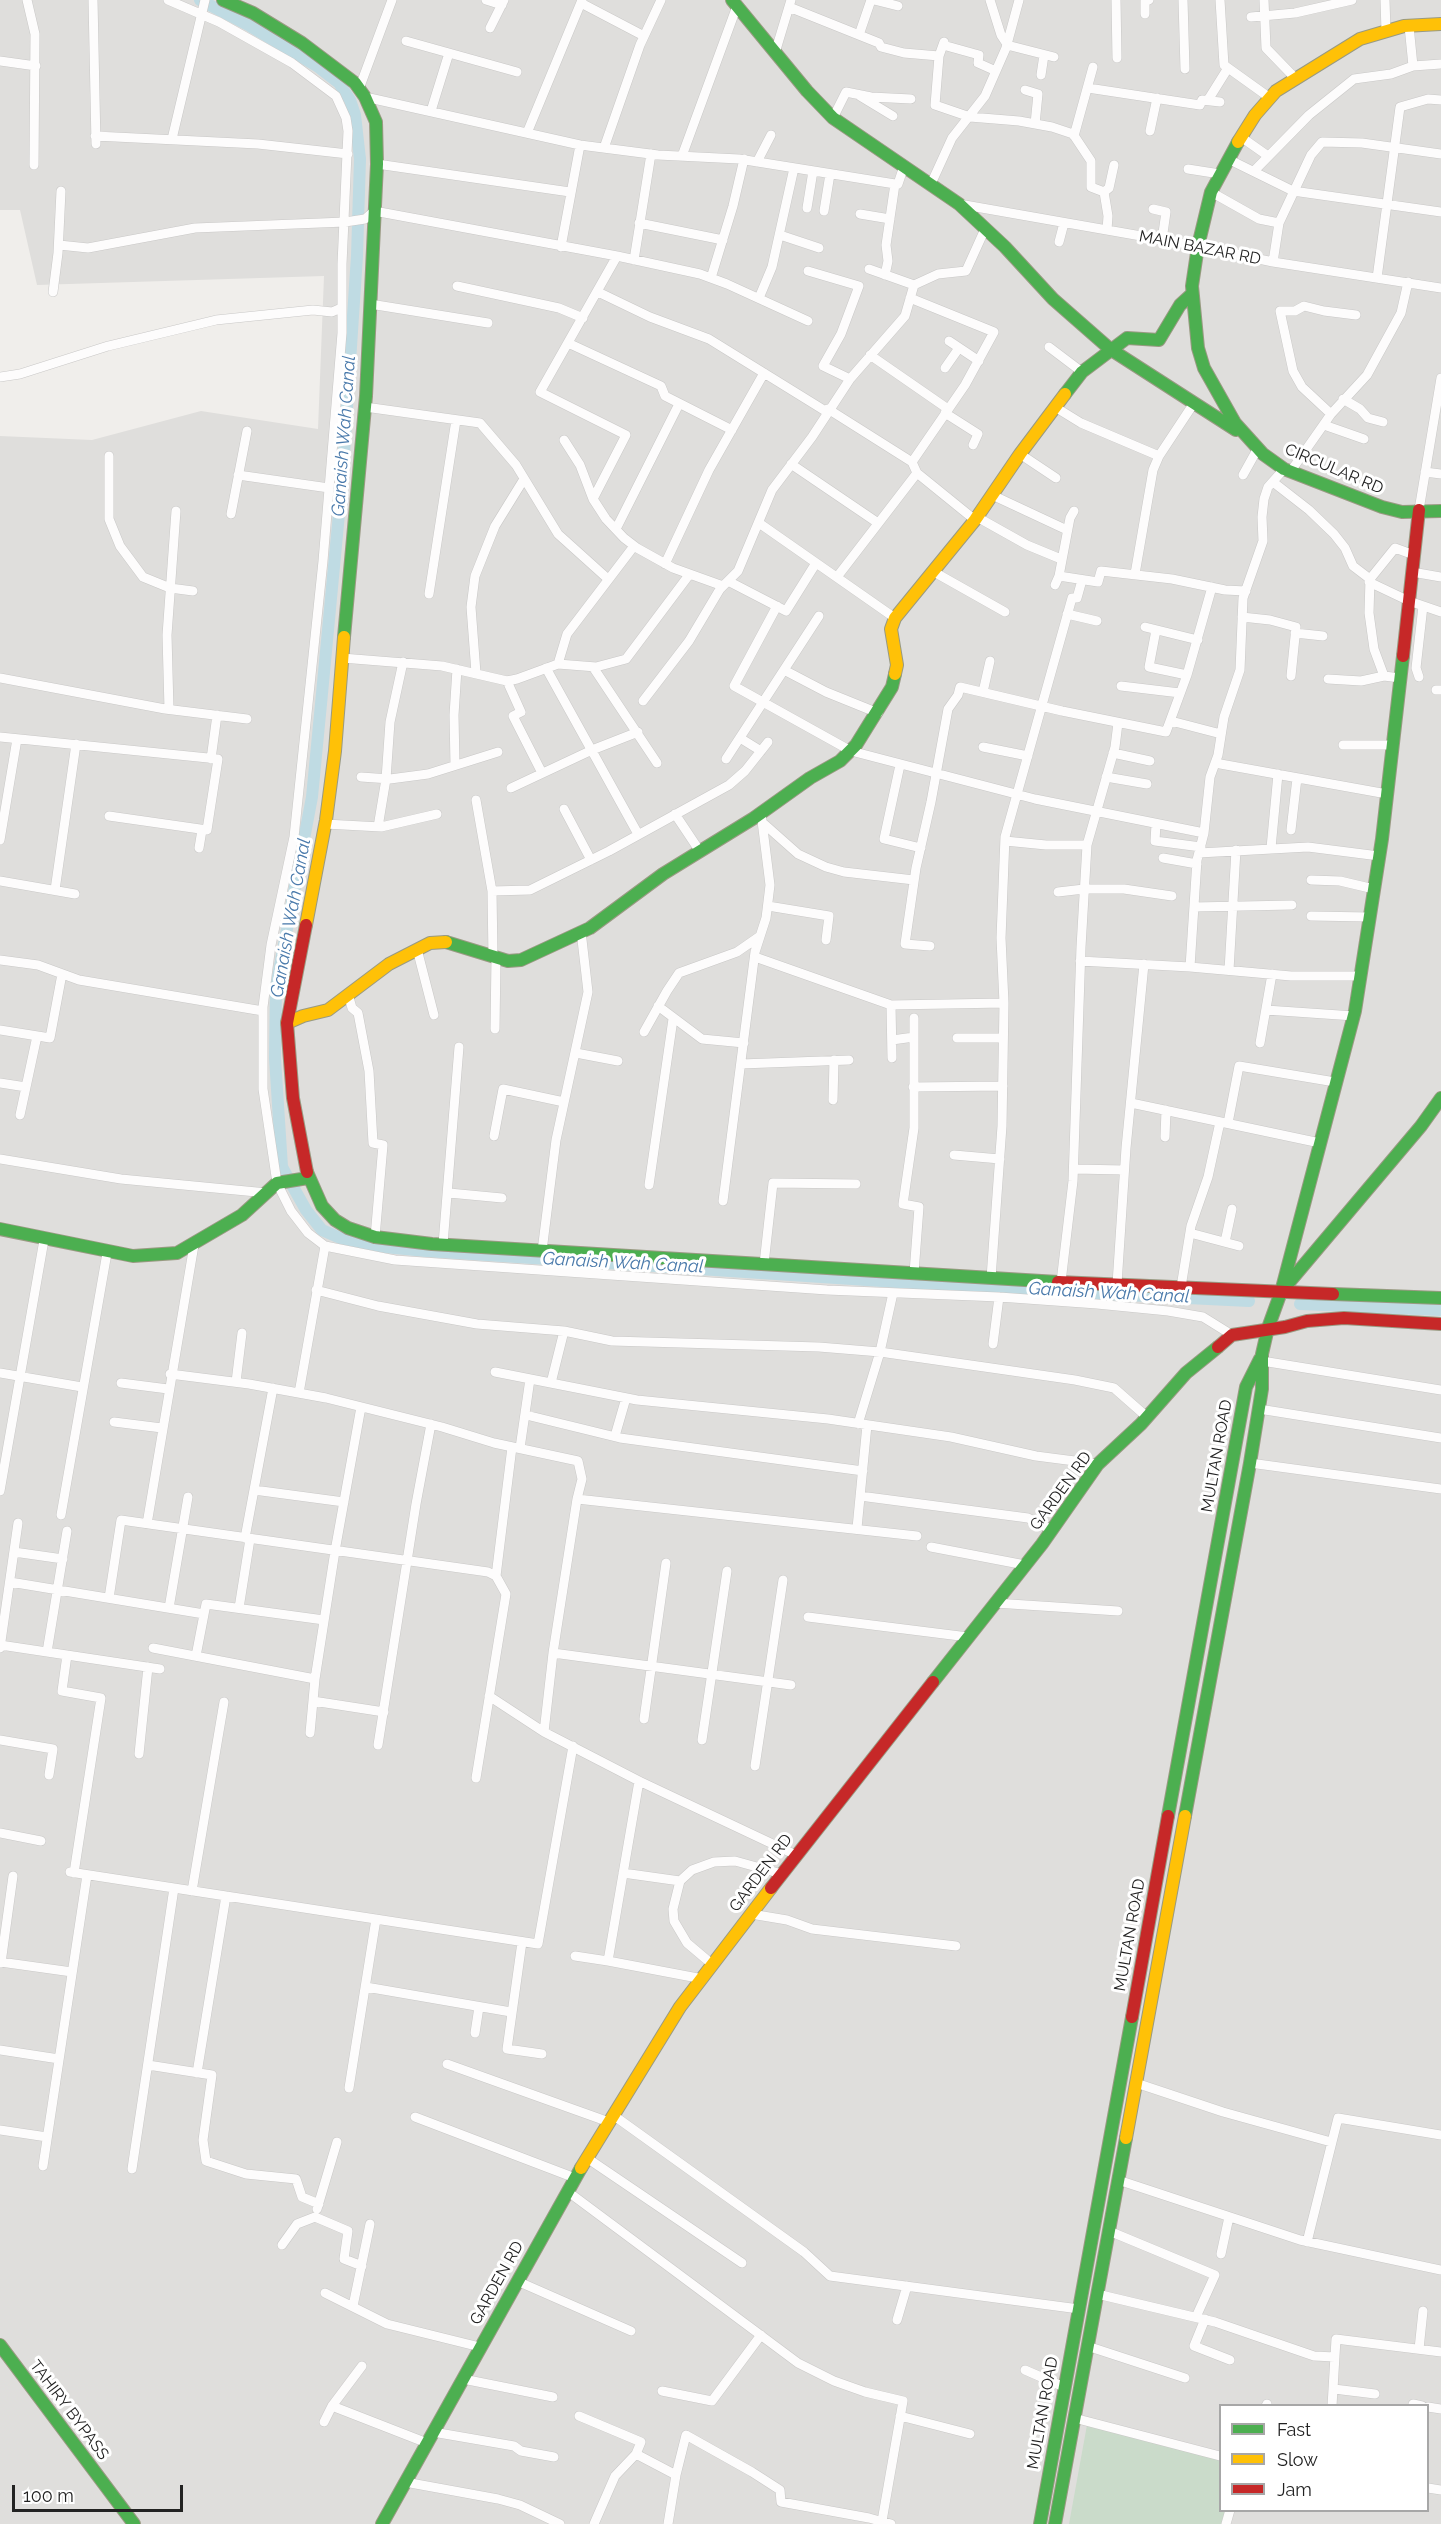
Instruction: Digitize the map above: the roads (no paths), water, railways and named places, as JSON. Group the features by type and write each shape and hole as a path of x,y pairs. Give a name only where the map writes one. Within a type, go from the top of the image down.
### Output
{"street":[{"path":"27,0 35,34 34,165"},
{"path":"93,0 95,140 171,139 258,144 348,154"},
{"path":"168,0 203,8 292,63 336,96 346,118 347,221 341,308 342,333 329,488 294,837 271,945 263,1011 263,1089 280,1183 291,1211 308,1233 326,1246 395,1260 893,1293 999,1297 1168,1311 1203,1317 1232,1335"},
{"path":"223,0 254,14 302,43 362,92 430,111 580,145 651,154 744,159 895,184 898,184 904,166"},
{"path":"392,0 362,92 376,122 377,164 370,215 370,304 365,407 335,751 325,824 287,1023 293,1098 308,1178 322,1206 335,1220 348,1228 375,1237 443,1244 1061,1282 1441,1298"},
{"path":"486,0 503,2 490,28"},
{"path":"604,148 644,36 661,0"},
{"path":"859,35 872,0 898,6"},
{"path":"990,0 1001,35 1007,44 1049,56 1041,75"},
{"path":"931,184 952,138 985,96 1007,44 1020,0"},
{"path":"1116,0 1117,58"},
{"path":"1145,14 1145,1 1149,0"},
{"path":"1183,0 1185,69"},
{"path":"1220,0 1224,65 1270,98"},
{"path":"1264,0 1266,48 1295,78"},
{"path":"1251,17 1295,13 1352,0"},
{"path":"1385,0 1386,31"},
{"path":"527,133 581,1 644,36"},
{"path":"734,3 833,118 959,204 1053,299 1110,349 1247,437"},
{"path":"682,156 734,3"},
{"path":"775,53 790,4 879,43 881,47 904,53 939,56"},
{"path":"171,139 203,8"},
{"name":"CIRCULAR RD","path":"1441,24 1409,26 1360,39 1295,78 1270,98 1241,137 1211,192 1198,246 1192,294 1198,348 1204,368 1227,410 1258,448 1288,470 1382,507 1402,512 1441,511"},
{"path":"1409,26 1413,66"},
{"path":"406,41 517,72"},
{"path":"996,71 978,63 980,55 943,44 939,56 935,105 970,117 1035,124 1066,131 1074,136 1090,161 1091,187 1104,192"},
{"path":"430,111 449,53"},
{"path":"0,61 36,66"},
{"path":"1254,171 1309,115 1354,79 1391,74 1413,66 1441,64"},
{"path":"1074,136 1093,67"},
{"path":"1208,100 1228,68"},
{"path":"1088,88 1200,105 1202,100 1220,102"},
{"path":"1025,90 1038,94 1035,124"},
{"path":"833,118 846,92 911,99"},
{"path":"858,94 893,116"},
{"path":"1150,131 1157,98"},
{"path":"1377,278 1400,107 1428,99 1441,100"},
{"path":"757,162 771,135"},
{"path":"1241,137 1268,156"},
{"path":"1273,262 1279,223 1311,155 1322,142 1362,143 1441,154"},
{"path":"561,247 580,145"},
{"path":"634,260 651,154"},
{"path":"711,278 744,159"},
{"path":"1228,159 1293,191 1441,212"},
{"path":"377,164 570,192"},
{"path":"1104,192 1109,188 1114,165"},
{"path":"759,298 772,267 794,168"},
{"path":"1188,169 1220,174"},
{"path":"807,207 813,171"},
{"path":"824,211 830,174"},
{"path":"885,275 888,261 886,245 895,184"},
{"path":"52,292 58,245 61,191"},
{"path":"1104,192 1108,216 1107,230"},
{"path":"1211,192 1258,219 1279,223"},
{"name":"MAIN BAZAR RD","path":"959,204 1198,246 1273,262 1441,288"},
{"path":"1153,209 1166,212 1162,240"},
{"path":"860,214 890,219"},
{"path":"58,245 88,248 195,228 347,221 370,215 617,256 711,278 808,321"},
{"path":"639,223 723,240"},
{"path":"1059,242 1064,223"},
{"path":"869,269 914,285 938,274 966,272 986,229"},
{"path":"780,235 819,248"},
{"path":"593,499 607,476 626,435 540,392 617,256"},
{"path":"808,271 859,286 841,334 824,366 850,379"},
{"path":"1190,967 1197,864 1204,833 1210,777 1224,717 1240,670 1243,598 1263,541 1264,499 1273,482 1288,470 1343,399 1359,385 1380,353 1401,313 1408,282"},
{"path":"643,701 689,641 725,584 738,571 772,490 850,379 905,316 914,285"},
{"path":"457,286 559,308 583,318"},
{"path":"598,292 650,317 709,339 912,462 917,473 976,518 1027,545 1061,559"},
{"path":"287,1023 303,1016 328,1010 389,964 430,943 443,941 508,961 521,960 581,931 699,850 762,818 810,778 840,761 851,751 878,713 892,687 897,665 891,629 895,618 976,518 1020,454 1082,372 1126,338 1159,340 1180,305 1192,294"},
{"path":"910,298 994,332 979,361 912,462"},
{"path":"370,304 488,322"},
{"path":"1331,414 1302,387 1293,371 1280,311 1295,310 1304,306 1356,315"},
{"path":"0,377 20,374 108,346 216,320 313,310 332,312 341,308"},
{"path":"949,341 979,361"},
{"path":"568,343 661,386 665,396 732,430"},
{"path":"1049,347 1082,372"},
{"path":"945,368 959,348"},
{"path":"870,355 978,434 973,445"},
{"path":"665,564 709,470 764,374"},
{"path":"1281,1292 1354,1016 1387,794 1419,510 1425,472 1438,418 1441,378"},
{"path":"1343,399 1360,409 1368,418 1383,422"},
{"path":"1135,574 1153,470 1159,456 1194,403"},
{"path":"616,530 679,404"},
{"path":"365,407 480,423 516,465 558,534 608,579"},
{"path":"1055,407 1081,423 1159,456"},
{"path":"429,594 456,420"},
{"path":"1324,425 1364,439"},
{"path":"231,514 247,431"},
{"path":"564,440 580,465 593,499 606,519 634,546 665,564 689,575 725,584 786,611 816,563"},
{"path":"1243,475 1258,448"},
{"path":"1020,454 1056,478"},
{"path":"109,456 109,519 120,546 143,577 170,588 193,591"},
{"path":"791,464 878,523"},
{"path":"1425,472 1441,474"},
{"path":"837,578 917,473"},
{"path":"238,475 329,488"},
{"path":"476,673 471,607 475,576 495,526 524,479"},
{"path":"1273,482 1309,510 1334,534 1345,548 1353,566 1370,580 1409,601 1441,612"},
{"path":"992,495 1067,530"},
{"path":"169,709 167,635 176,511"},
{"path":"1074,511 1067,530 1057,580 1098,582 1101,571 1246,591"},
{"path":"759,523 895,618"},
{"path":"558,664 567,634 634,546"},
{"path":"1384,676 1374,649 1370,622 1367,596 1370,580 1395,548 1414,555"},
{"path":"934,572 1005,612"},
{"path":"1412,572 1441,577"},
{"path":"342,658 403,662 457,669 507,681 558,664 593,667 626,659 689,575"},
{"path":"992,1278 1003,1086 1004,1003 1001,939 1005,841 1067,614 1072,598 1077,598 1082,580"},
{"path":"930,946 905,944 914,880 948,710 958,695 960,687 1166,732 1187,675 1212,587"},
{"path":"777,606 734,686 851,751 1096,813 1204,833"},
{"path":"1419,677 1416,668 1423,606"},
{"path":"1067,614 1097,621"},
{"path":"726,759 819,616"},
{"path":"1242,617 1270,620 1296,627 1291,676"},
{"path":"1145,627 1198,640"},
{"path":"1156,630 1149,667 1187,675"},
{"path":"1295,633 1323,636"},
{"path":"982,692 990,661"},
{"path":"378,826 386,779 390,722 403,662"},
{"path":"593,667 657,763"},
{"path":"546,668 638,834"},
{"path":"455,765 453,715 457,669"},
{"path":"784,670 826,692 878,713"},
{"path":"1328,679 1361,681 1384,676 1400,678"},
{"path":"0,678 169,709 247,719"},
{"path":"507,681 521,712 513,716 542,773"},
{"path":"1121,686 1180,693"},
{"path":"211,759 217,716"},
{"path":"1171,721 1221,734"},
{"path":"1061,1282 1074,1169 1080,961 1087,845 1107,777 1118,723"},
{"path":"511,788 592,750 638,732"},
{"path":"0,737 218,759 207,830 109,816"},
{"path":"740,738 761,751"},
{"path":"0,840 17,739"},
{"path":"492,891 530,890 591,860 729,785 745,771 768,742"},
{"path":"55,891 76,744"},
{"path":"1343,745 1393,745"},
{"path":"983,747 1028,756"},
{"path":"361,777 386,779 428,774 498,752"},
{"path":"1113,753 1150,761"},
{"path":"1215,763 1387,794"},
{"path":"900,765 884,839 921,848"},
{"path":"1271,848 1278,774"},
{"path":"1107,777 1147,784"},
{"path":"1291,830 1297,778"},
{"path":"476,800 492,891 495,1029"},
{"path":"564,809 591,860"},
{"path":"325,824 378,826 437,814"},
{"path":"675,814 699,850"},
{"path":"762,818 798,854 826,867 844,872 914,880"},
{"path":"723,1201 754,957 768,906 770,885 762,818"},
{"path":"1156,824 1155,841 1200,850 1308,847 1379,856"},
{"path":"199,848 202,830"},
{"path":"1005,841 1046,845 1087,845"},
{"path":"1229,970 1236,850"},
{"path":"1163,858 1197,864"},
{"path":"1311,880 1340,881 1374,889"},
{"path":"0,881 75,894"},
{"path":"1058,892 1084,889 1124,889 1172,897"},
{"path":"1194,907 1292,905"},
{"path":"768,906 830,916 826,940"},
{"path":"1311,916 1370,917"},
{"path":"542,1251 556,1140 588,992 581,931"},
{"path":"644,1032 679,972 737,952 760,936"},
{"path":"417,950 434,1015"},
{"path":"754,957 891,1005 1004,1003"},
{"path":"0,960 39,965 79,980 263,1011"},
{"path":"1080,961 1272,974 1360,976"},
{"path":"1117,1284 1124,1170 1144,964"},
{"path":"0,1030 50,1038 62,974"},
{"path":"1260,1043 1272,974"},
{"path":"348,994 352,1008 358,1013 369,1071 373,1143 383,1144 375,1237"},
{"path":"891,1005 892,1058"},
{"path":"658,1006 702,1039 744,1043"},
{"path":"1266,1010 1354,1016"},
{"path":"649,1185 673,1018"},
{"path":"914,1018 914,1128 903,1204 919,1207 914,1273"},
{"path":"20,1115 37,1036"},
{"path":"892,1040 914,1037"},
{"path":"957,1038 1004,1038"},
{"path":"443,1244 449,1193 447,1182 459,1047"},
{"path":"576,1053 618,1061"},
{"path":"741,1064 849,1059"},
{"path":"833,1100 834,1060"},
{"path":"1181,1287 1190,1233 1239,1066 1335,1082"},
{"path":"0,1083 26,1087"},
{"path":"914,1087 1003,1086"},
{"path":"494,1136 503,1089 564,1102"},
{"name":"MULTAN ROAD","path":"1055,2524 1250,1463 1262,1389 1262,1358 1268,1328 1281,1292 1421,1126 1441,1098"},
{"path":"1131,1103 1320,1143"},
{"path":"1165,1137 1166,1110"},
{"path":"954,1155 1000,1159"},
{"path":"0,1159 170,1185 242,1189 267,1193"},
{"path":"1074,1169 1124,1170"},
{"path":"0,1229 107,1252 133,1256 159,1256 177,1253 194,1245 242,1215 280,1183 308,1178"},
{"path":"765,1264 773,1183 856,1184"},
{"path":"449,1193 502,1198"},
{"path":"1225,1242 1232,1209"},
{"path":"1190,1233 1239,1246"},
{"path":"0,1491 44,1240"},
{"path":"147,1524 170,1374 194,1245"},
{"path":"299,1393 316,1290 326,1246"},
{"path":"61,1515 107,1252"},
{"path":"316,1290 378,1306 477,1324 564,1331 612,1341 786,1346 880,1352 1075,1380 1113,1389 1147,1417"},
{"path":"857,1528 863,1471 863,1425 893,1293"},
{"path":"993,1344 999,1297"},
{"name":"GARDEN RD","path":"382,2524 575,2178 680,2007 796,1855 1052,1530 1098,1464 1147,1417 1186,1373 1232,1335 1344,1318 1441,1324"},
{"path":"551,1383 564,1331"},
{"path":"236,1382 242,1333"},
{"path":"1262,1358 1441,1390"},
{"name":"MULTAN ROAD","path":"1040,2524 1246,1387 1262,1358"},
{"path":"495,1372 626,1398 951,1437 1036,1456 1098,1464"},
{"path":"0,1373 82,1387"},
{"path":"170,1374 299,1393 578,1461 582,1479 553,1653 544,1732"},
{"path":"476,1778 506,1594 496,1575 516,1447 526,1415 530,1379"},
{"path":"121,1383 168,1389"},
{"path":"239,1608 254,1490 273,1388"},
{"path":"615,1436 626,1398"},
{"path":"310,1733 324,1620 361,1407"},
{"path":"1259,1409 1441,1438"},
{"path":"526,1415 615,1436 863,1471"},
{"path":"114,1422 162,1428"},
{"path":"378,1745 431,1424"},
{"path":"1250,1463 1441,1490"},
{"path":"254,1490 344,1502"},
{"path":"860,1496 1028,1518 1052,1530"},
{"path":"168,1608 188,1497"},
{"path":"577,1499 917,1536"},
{"path":"109,1598 121,1520 488,1572 496,1575"},
{"path":"18,1523 0,1647 154,1668"},
{"path":"47,1652 67,1531"},
{"path":"931,1547 1025,1565"},
{"path":"14,1552 63,1559"},
{"path":"644,1719 666,1563"},
{"path":"702,1740 727,1571"},
{"path":"755,1767 783,1580"},
{"path":"10,1582 204,1614"},
{"path":"196,1656 206,1604 324,1620"},
{"path":"995,1604 1118,1611"},
{"path":"808,1617 968,1637"},
{"path":"153,1648 315,1679"},
{"path":"139,1754 154,1668 166,1650"},
{"path":"553,1653 792,1685"},
{"path":"67,1655 62,1691 101,1698 72,1873 538,1944 573,1746"},
{"path":"489,1696 544,1732 639,1781 796,1855"},
{"path":"313,1701 384,1712"},
{"path":"192,1891 224,1702"},
{"path":"0,1740 53,1749 49,1775"},
{"path":"608,1961 639,1781"},
{"path":"0,1833 41,1841"},
{"path":"713,1965 687,1943 674,1921 673,1909 680,1881 692,1870 714,1862 735,1861 782,1874"},
{"path":"623,1873 680,1881"},
{"path":"43,2166 87,1875"},
{"path":"13,1876 1,1963 72,1972"},
{"path":"132,2169 174,1888"},
{"path":"197,2073 226,1896"},
{"path":"751,1914 787,1920 812,1929 956,1946"},
{"path":"349,2088 375,1919"},
{"path":"522,1942 507,2049 542,2054"},
{"path":"575,1956 703,1979"},
{"path":"366,1987 511,2012"},
{"path":"475,2033 480,2007"},
{"path":"0,2050 59,2059"},
{"path":"447,2064 611,2118 804,2252 830,2276 1078,2309"},
{"path":"148,2065 212,2076 203,2140 206,2161 246,2174 296,2179 302,2197 319,2204"},
{"path":"1136,2083 1223,2112 1331,2142"},
{"path":"415,2117 575,2178"},
{"path":"1307,2242 1338,2118 1441,2135"},
{"path":"0,2130 47,2137"},
{"path":"315,2217 337,2142"},
{"path":"587,2158 742,2263"},
{"path":"1118,2180 1307,2242 1441,2270"},
{"path":"567,2192 798,2363 834,2381 865,2392 903,2401 886,2523 865,2521 782,2502 780,2490 686,2435 676,2475 668,2524"},
{"path":"282,2245 297,2224 315,2217 348,2231 345,2259 362,2266"},
{"path":"1221,2254 1229,2217"},
{"path":"353,2307 370,2224"},
{"path":"1108,2231 1215,2275 1200,2318 1194,2346 1230,2360"},
{"path":"517,2281 631,2331"},
{"path":"897,2320 907,2286"},
{"path":"325,2293 387,2324 480,2348"},
{"path":"1097,2294 1200,2318 1314,2356 1335,2357"},
{"path":"1419,2349 1423,2311"},
{"path":"662,2391 712,2401 761,2335"},
{"path":"1332,2404 1336,2339 1441,2352"},
{"name":"TAHIRY BYPASS","path":"0,2344 134,2524"},
{"path":"1087,2346 1185,2378"},
{"path":"324,2422 332,2406 363,2366"},
{"path":"1025,2370 1065,2387"},
{"path":"463,2379 554,2397"},
{"path":"1334,2389 1375,2394"},
{"path":"332,2406 430,2437 514,2446 521,2451 554,2457"},
{"path":"579,2416 640,2442 636,2454 615,2476 594,2524"},
{"path":"900,2416 970,2434"},
{"path":"1074,2418 1219,2455"},
{"path":"636,2454 676,2475"},
{"path":"405,2482 498,2499 520,2505 560,2524"},
{"path":"535,2524 540,2515"}],"waterway":[{"name":"Ganaish Wah Canal","path":"200,0 250,26 317,66 339,83 350,100 355,115 360,159 357,256 342,482 312,797 276,987 275,1058 282,1167 306,1210 322,1230 354,1244 426,1251 1004,1289 1249,1301"},
{"name":"Ganaish Wah Canal","path":"1300,1304 1441,1310"}]}
